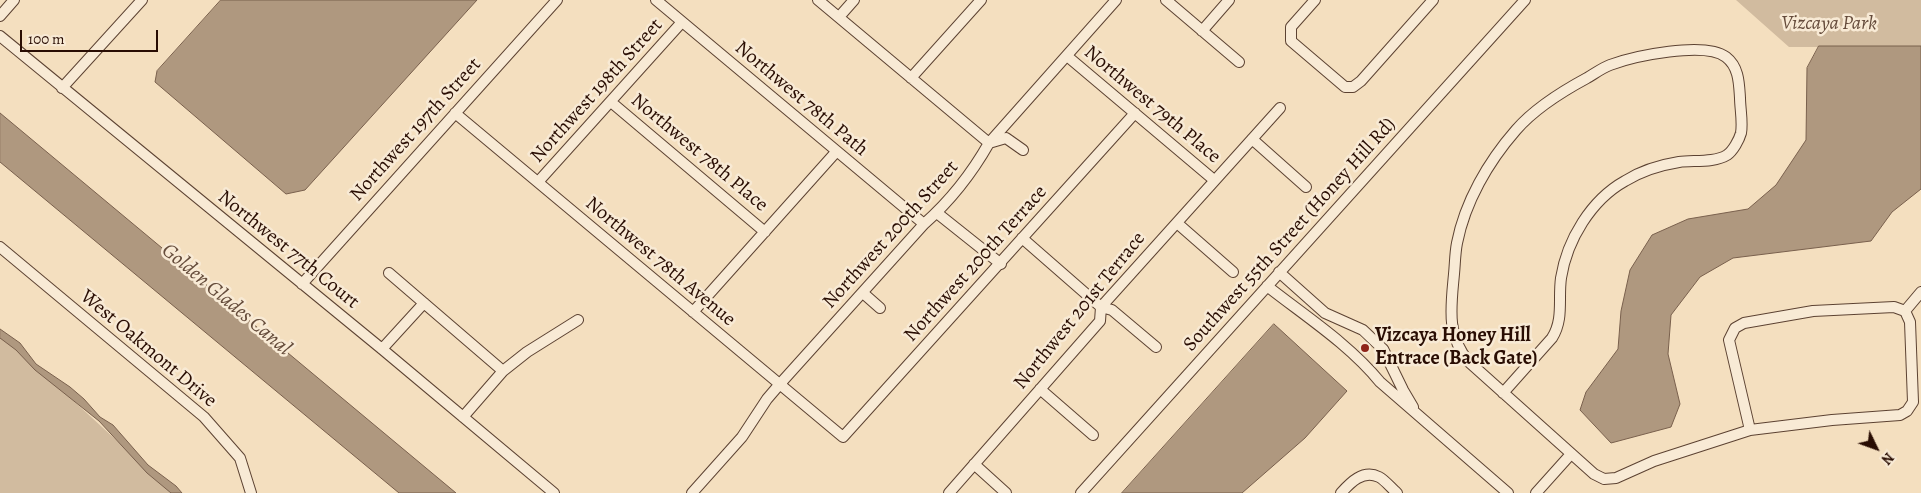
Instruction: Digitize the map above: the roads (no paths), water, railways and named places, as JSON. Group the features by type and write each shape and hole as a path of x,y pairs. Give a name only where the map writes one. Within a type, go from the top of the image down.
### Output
{"street":[{"path":"0,16 14,0"},
{"path":"62,88 142,0"},
{"name":"Northwest 197th Street","path":"302,284 557,0"},
{"name":"Northwest 78th Path","path":"656,0 924,224"},
{"path":"818,0 989,143 1006,138 1023,150"},
{"path":"839,17 854,0"},
{"path":"911,78 981,0"},
{"name":"Northwest 200th Street","path":"692,493 742,437 767,399 924,224 937,213 975,168 989,143 1116,0"},
{"path":"1166,0 1239,62"},
{"path":"1202,31 1229,0"},
{"path":"1315,0 1291,27 1291,41 1345,87 1354,87 1433,0"},
{"name":"Southwest 55th Street (Honey Hill Rd)","path":"1082,493 1525,0"},
{"name":"Northwest 198th Street","path":"538,182 682,22"},
{"name":"Northwest 77th Court","path":"0,36 382,349 554,493"},
{"path":"1503,393 1552,338 1558,328 1561,279 1569,248 1583,221 1602,199 1624,181 1652,168 1679,162 1717,158 1727,155 1736,144 1741,132 1739,81 1735,68 1728,58 1716,51 1689,50 1652,55 1609,66 1567,89 1532,114 1516,130 1487,168 1468,206 1456,243 1451,303 1452,332 1459,350 1469,362 1503,393 1571,454 1594,474 1604,479 1616,478 1654,461 1750,430 1832,420 1900,415 1907,411 1913,402 1910,322 1904,311 1894,307 1813,311 1744,323 1735,328 1729,340 1750,430"},
{"name":"Northwest 79th Place","path":"1067,56 1214,180"},
{"name":"Northwest 78th Place","path":"611,102 765,232"},
{"name":"Northwest 201st Terrace","path":"948,493 1100,321 1101,307 1280,108"},
{"name":"Northwest 78th Avenue","path":"456,113 843,437"},
{"name":"Northwest 200th Terrace","path":"843,437 1135,113"},
{"path":"1252,139 1306,187"},
{"path":"693,312 836,152"},
{"path":"937,213 1000,264"},
{"path":"1177,223 1233,272"},
{"path":"1022,238 1101,307 1112,310 1156,346"},
{"name":"West Oakmont Drive","path":"0,247 204,417 240,458 251,493"},
{"path":"389,272 503,371"},
{"path":"1279,272 1325,313 1363,330 1383,349 1403,390 1419,416"},
{"path":"1267,286 1347,349 1380,382 1508,493"},
{"path":"1904,311 1921,292"},
{"path":"863,293 880,308"},
{"path":"382,349 424,303"},
{"path":"464,417 503,371 527,352 578,320"},
{"path":"1040,389 1093,435"},
{"path":"1536,493 1571,454"},
{"path":"974,464 1006,493"},
{"path":"1341,493 1354,480 1364,475 1378,476 1397,493"}],"place":[{"name":"Vizcaya Honey Hill Entrace (Back Gate)","path":"1365,348"}],"park label":[{"name":"Vizcaya Park","path":"1829,24"}],"water label":[{"name":"Golden Glades Canal","path":"226,300"}]}
